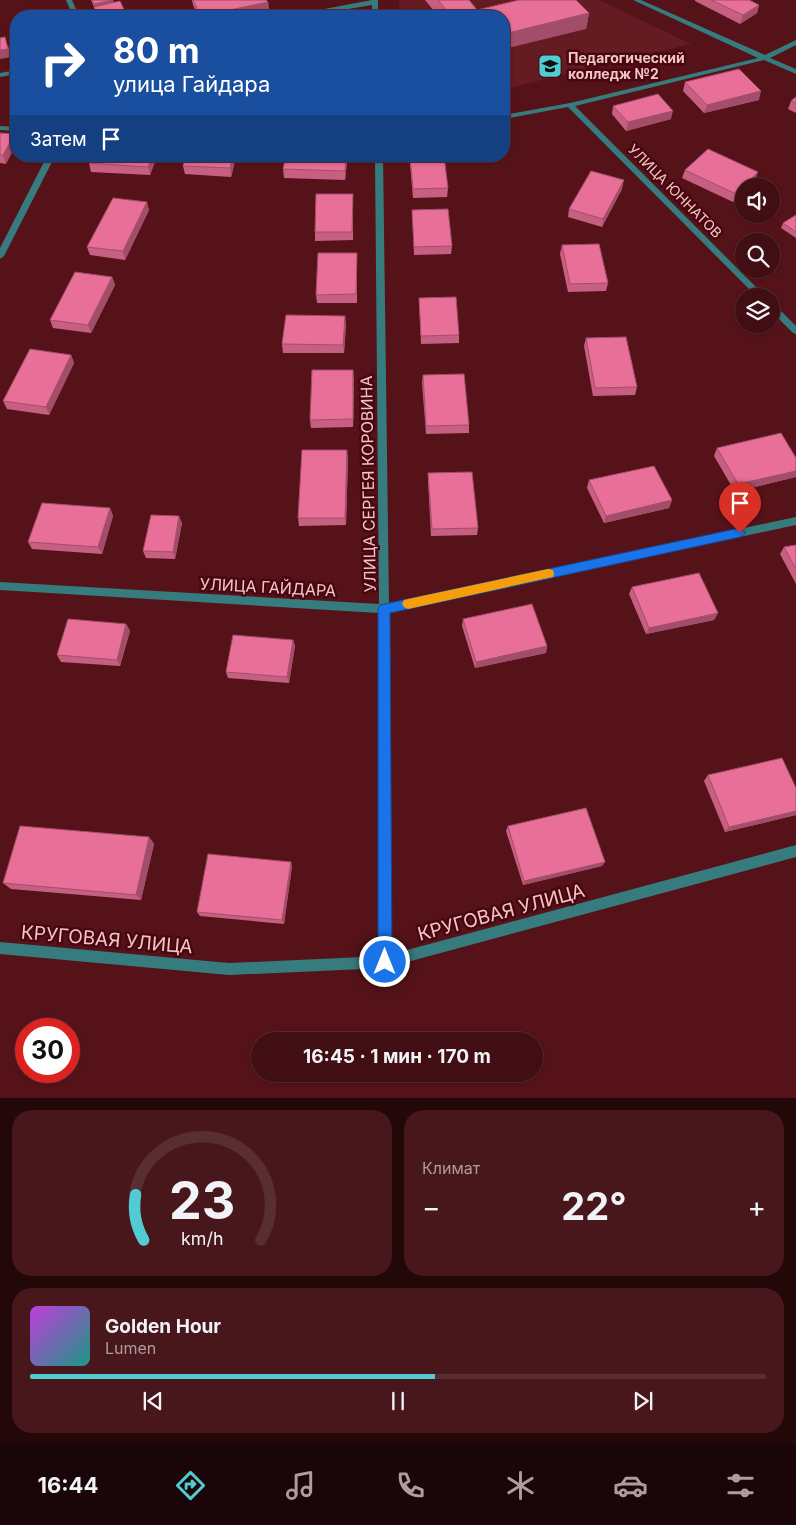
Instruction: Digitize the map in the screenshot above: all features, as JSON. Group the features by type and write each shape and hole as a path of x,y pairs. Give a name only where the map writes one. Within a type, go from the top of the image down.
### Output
{"street":[{"path":"636,0 796,72"},
{"path":"329,10 375,1"},
{"path":"510,116 570,105 765,58 796,42"},
{"name":"УЛИЦА ЮННАТОВ","path":"570,105 754,288"},
{"path":"0,256 48,162"},
{"name":"УЛИЦА СЕРГЕЯ КОРОВИНА","path":"379,162 384,609 385,962"},
{"path":"780,315 796,331"},
{"name":"УЛИЦА ГАЙДАРА","path":"0,586 384,609 796,521"},
{"name":"КРУГОВАЯ УЛИЦА","path":"0,948 229,970 385,962 796,851"}],"shaded area":[{"name":"Педагогический колледж №2","path":"399,0 599,0 691,44 510,88 510,10 400,10"}],"building":[{"path":"92,0 113,0 94,4"},
{"path":"193,0 266,0 268,2 230,10 198,10"},
{"path":"438,0 469,0 477,10 446,10"},
{"path":"519,0 576,0 589,13 510,33 510,10 477,10"},
{"path":"711,0 749,0 759,5 743,15"},
{"path":"120,1 124,10 95,10 94,7"},
{"path":"5,37 8,49 0,50 0,38"},
{"path":"739,69 761,91 707,105 685,82"},
{"path":"658,94 673,111 628,122 613,106"},
{"path":"0,133 10,134 10,143 3,155 0,155"},
{"path":"708,149 758,172 752,178 735,178 735,194 685,170"},
{"path":"89,162 150,162 148,167"},
{"path":"184,162 232,162 230,168 183,166"},
{"path":"285,162 346,162 345,171 283,169"},
{"path":"411,162 445,162 448,188 413,189"},
{"path":"591,171 624,180 603,219 569,209"},
{"path":"316,194 353,194 352,232 315,232"},
{"path":"113,198 147,202 123,251 87,247"},
{"path":"448,209 452,246 414,247 412,210"},
{"path":"796,215 796,232 783,223"},
{"path":"599,244 608,283 570,284 562,245"},
{"path":"318,253 357,253 356,294 316,295"},
{"path":"75,272 112,277 88,325 50,320"},
{"path":"456,297 459,335 421,336 419,298"},
{"path":"286,315 345,316 343,345 282,344"},
{"path":"626,337 637,387 595,388 586,338"},
{"path":"30,349 71,355 46,407 3,401"},
{"path":"312,370 353,370 353,419 310,420"},
{"path":"464,374 469,425 426,426 423,375"},
{"path":"781,433 796,458 796,471 738,484 717,448"},
{"path":"302,450 347,450 345,518 298,518"},
{"path":"654,466 672,500 606,516 589,480"},
{"path":"472,472 478,528 432,529 428,473"},
{"path":"42,503 110,508 98,547 28,542"},
{"path":"151,515 179,516 173,552 143,551"},
{"path":"796,545 796,569 784,547"},
{"path":"699,573 718,613 649,628 632,587"},
{"path":"532,604 547,646 476,662 463,619"},
{"path":"68,619 126,624 117,660 57,655"},
{"path":"233,635 293,640 287,677 226,672"},
{"path":"782,758 796,788 796,811 729,827 708,775"},
{"path":"586,808 605,862 524,881 508,826"},
{"path":"20,826 149,837 136,895 3,883"},
{"path":"208,854 291,862 282,920 197,912"}],"slow traffic":[{"path":"408,604 548,574"}],"place":[{"name":"Педагогический колледж №2","path":"550,66"}],"route":[{"path":"385,962 384,609 740,533"}]}
